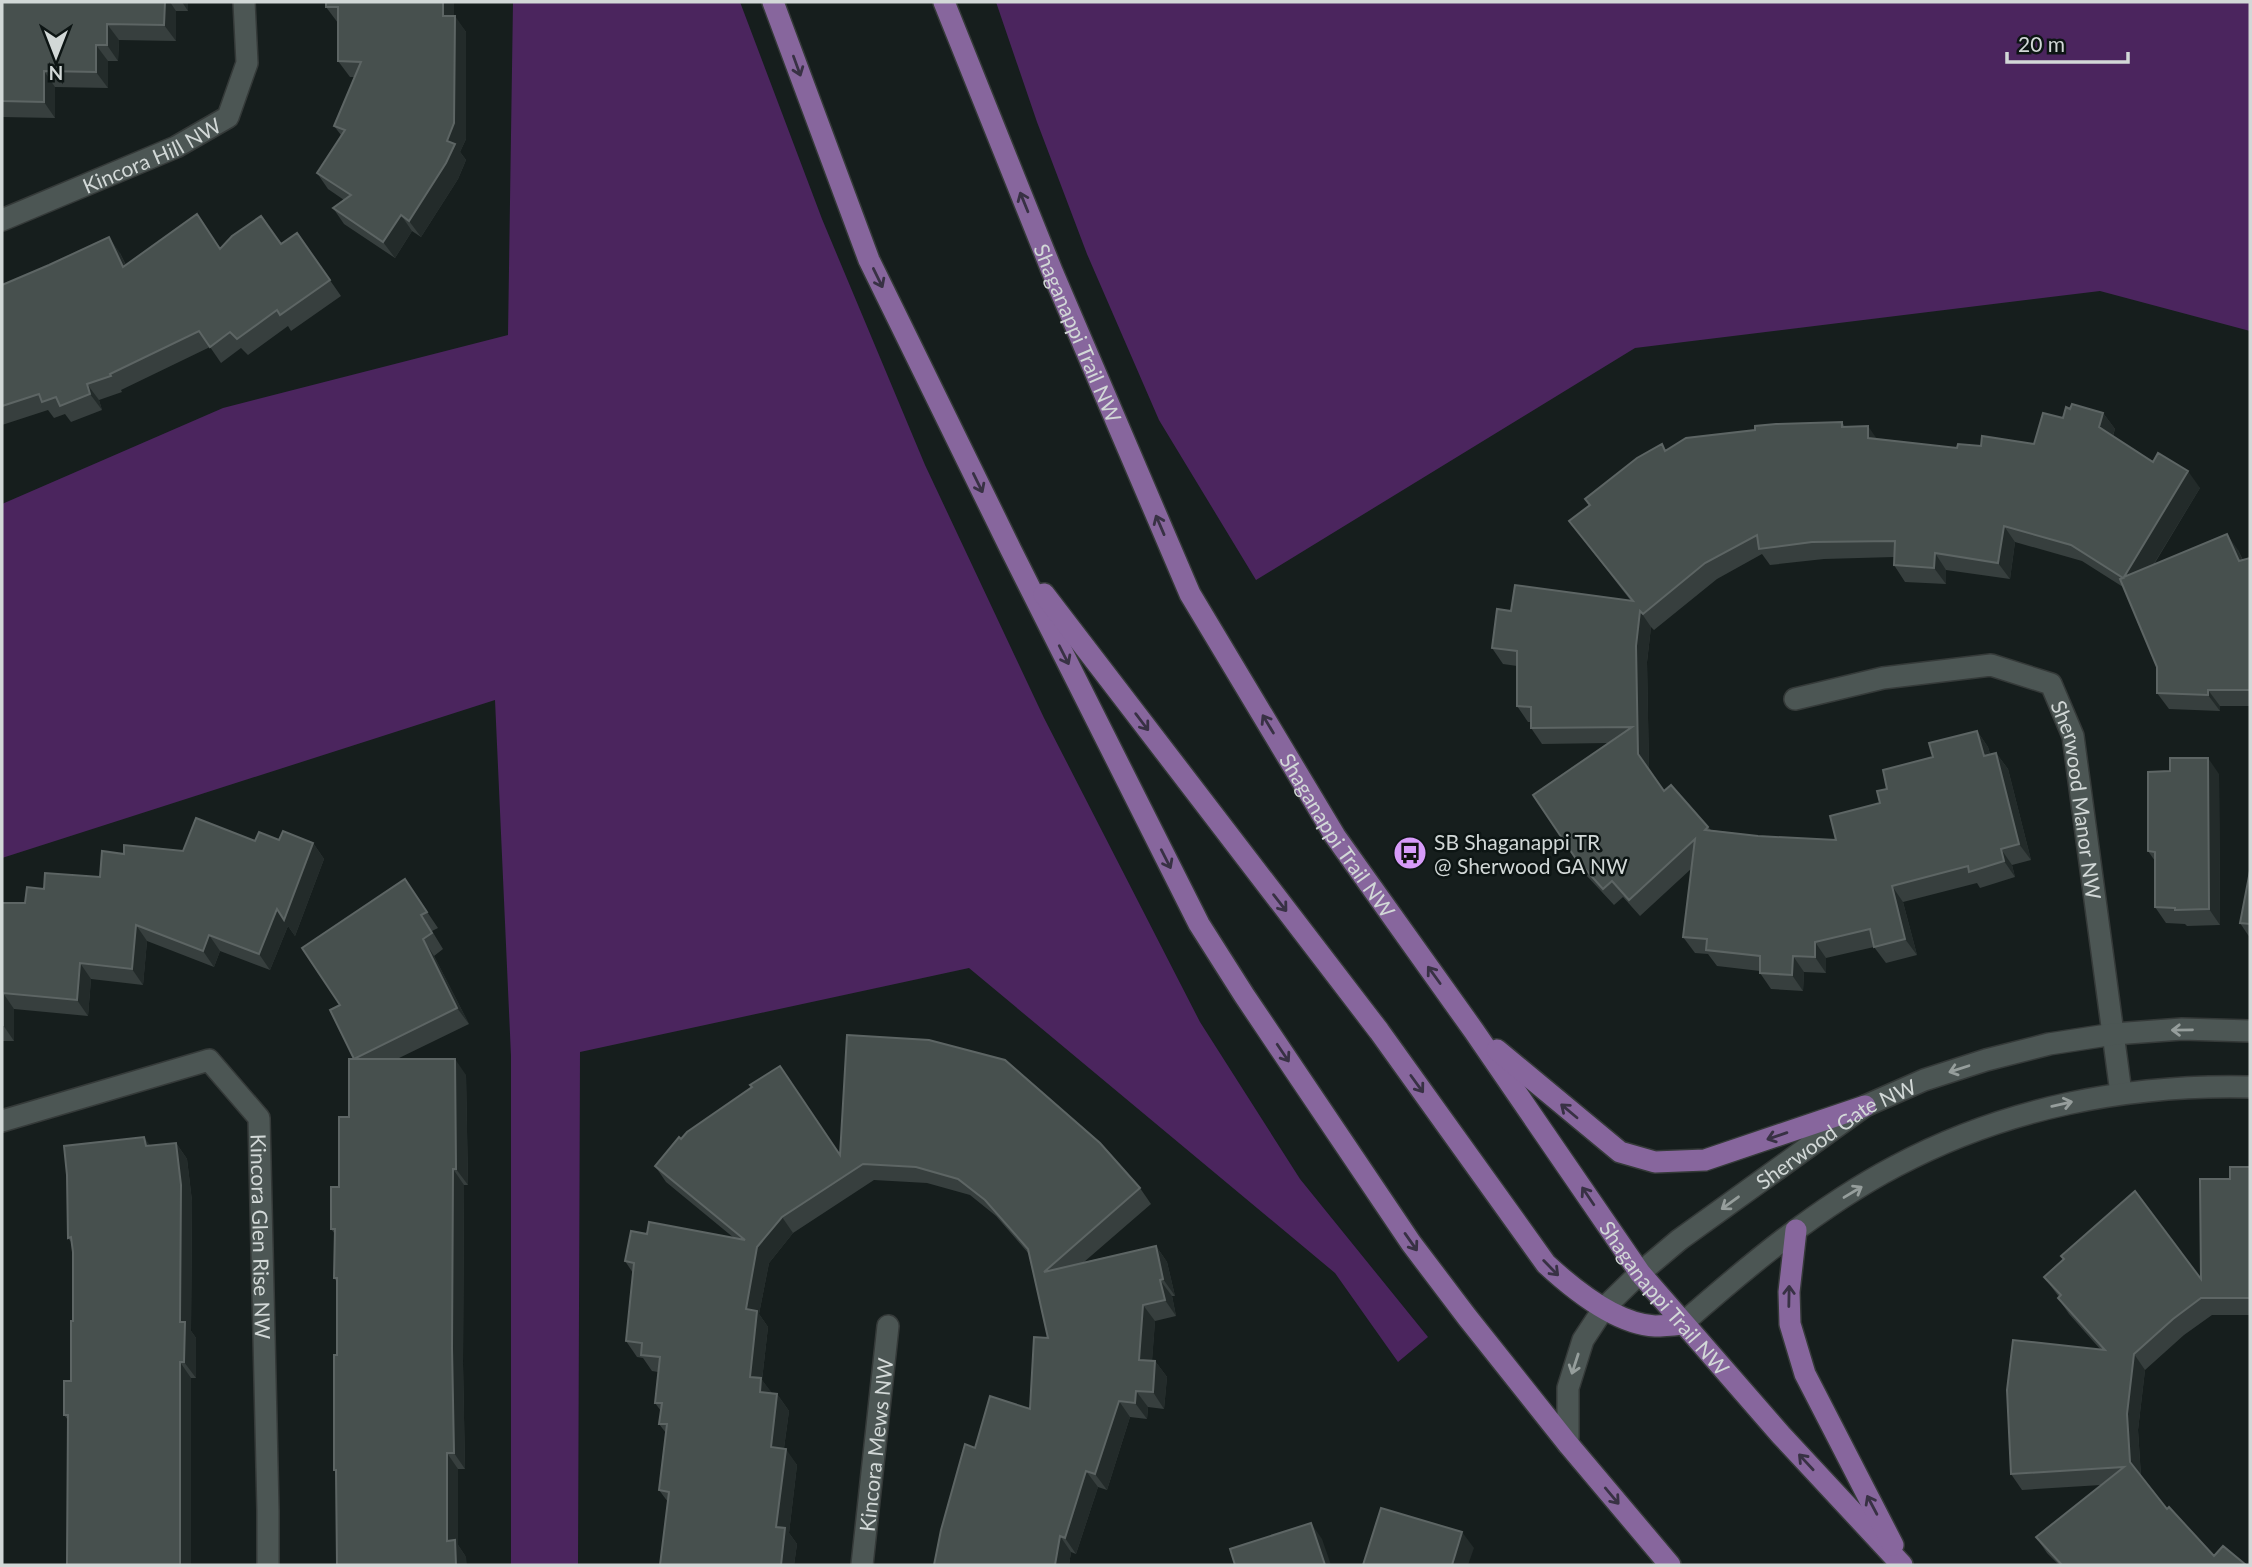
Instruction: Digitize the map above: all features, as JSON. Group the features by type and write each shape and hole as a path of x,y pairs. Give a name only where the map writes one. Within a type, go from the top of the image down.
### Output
{"main road":[{"path":"773,2 869,260 1012,551 1206,934 1411,1243 1568,1444 1670,1565"},
{"name":"Shaganappi Trail NW","path":"944,2 1052,271 1190,594 1335,836 1474,1031 1640,1273 1781,1435 1903,1565"},
{"path":"1012,551 1379,1031 1546,1264 1568,1285 1629,1321 1654,1326 1682,1324"},
{"path":"1474,1031 1620,1152 1655,1162 1705,1160 1865,1106"},
{"path":"1796,1230 1789,1292 1790,1324 1805,1374 1903,1565"}],"street":[{"name":"Kincora Hill NW","path":"2,220 176,147 228,117 247,63 244,2"},
{"name":"Sherwood Manor NW","path":"1796,699 1883,678 1992,665 2051,684 2073,736 2121,1093"},
{"name":"Sherwood Gate NW","path":"1568,1444 1568,1388 1583,1340 1604,1308 1640,1273 1704,1221 1865,1106 1924,1080 2049,1044 2114,1034 2182,1029 2250,1031"},
{"name":"Kincora Glen Rise NW","path":"2,1121 209,1060 259,1118 268,1565"},
{"path":"1682,1324 1796,1230 1845,1196 1896,1166 1950,1141 2006,1120 2063,1104 2121,1093 2185,1087 2250,1087"},
{"name":"Kincora Mews NW","path":"862,1565 888,1326"}],"shaded area":[{"path":"513,2 740,2 822,219 925,465 1044,718 1200,1022 1300,1179 1428,1337 1398,1362 1335,1273 969,968 580,1052 578,1565 511,1565 511,1056 495,700 2,858 2,504 223,408 508,335"},
{"path":"996,2 2250,2 2250,331 2100,291 1635,348 1256,580 1159,420 1087,254 1037,122"}],"building":[{"path":"2,2 165,2 164,25 107,24 107,45 96,45 96,72 44,71 44,102 2,101"},
{"path":"326,2 443,2 443,16 455,16 454,123 447,141 455,144 409,221 401,215 383,242 333,208 351,195 317,173 345,130 334,126 361,62 338,61 338,7 326,7"},
{"path":"197,214 220,249 232,236 261,216 281,244 297,233 330,280 280,315 277,310 237,339 230,332 210,347 199,331 110,374 111,376 87,384 90,394 60,406 56,397 42,402 39,394 2,406 2,285 109,237 123,267"},
{"path":"2072,404 2103,413 2099,427 2153,462 2158,453 2188,471 2124,577 2227,534 2239,561 2250,558 2250,690 2208,690 2208,695 2157,693 2157,667 2120,579 2123,578 2071,545 2004,526 1998,563 1935,553 1934,568 1894,565 1895,541 1812,542 1759,549 1757,535 1705,563 1643,614 1640,611 1636,646 1638,754 1664,791 1671,785 1708,827 1705,830 1836,840 1830,816 1880,803 1877,791 1887,789 1883,770 1933,757 1929,743 1977,731 1984,756 1996,753 2019,844 2001,849 2004,861 1969,872 1968,866 1892,886 1905,939 1874,947 1870,929 1815,942 1815,957 1793,956 1792,975 1760,973 1760,956 1706,950 1707,939 1683,937 1695,839 1629,900 1612,881 1603,889 1576,859 1533,795 1632,727 1531,728 1531,707 1517,706 1517,651 1492,648 1497,609 1511,611 1515,585 1633,601 1569,521 1590,505 1585,499 1637,458 1662,444 1665,451 1686,438 1755,430 1755,426 1842,422 1842,427 1868,426 1868,438 1957,448 1958,444 1981,446 1982,436 2034,444 2043,413 2063,418 2066,407 2070,409"},
{"path":"2170,758 2208,758 2209,909 2175,910 2155,907 2155,852 2148,851 2148,772 2170,771"},
{"path":"196,818 255,841 259,832 279,840 283,831 313,843 284,920 277,909 259,954 209,935 203,951 136,925 132,969 80,963 77,1000 3,993 2,1025 2,903 25,903 27,887 44,889 45,873 100,877 102,851 124,854 124,845 183,851"},
{"path":"2250,871 2250,924 2240,923"},
{"path":"405,879 427,912 421,915 432,933 423,939 457,1008 354,1059 330,1010 340,1005 302,948"},
{"path":"847,1035 929,1040 1005,1060 1100,1143 1140,1188 1044,1272 1156,1246 1165,1300 1143,1305 1139,1360 1155,1361 1153,1392 1136,1391 1135,1403 1119,1401 1095,1474 1086,1471 1065,1538 1060,1536 1055,1565 934,1565 965,1444 975,1448 990,1396 1030,1409 1034,1337 1048,1338 1028,1249 985,1200 958,1179 916,1167 863,1164 782,1217 757,1247 746,1309 757,1311 750,1377 761,1378 760,1392 777,1394 771,1447 786,1449 776,1527 785,1528 781,1565 660,1565 669,1492 659,1490 667,1424 659,1424 662,1403 655,1403 660,1357 641,1355 642,1343 626,1341 634,1263 625,1261 631,1231 647,1234 649,1222 745,1240 655,1166 679,1137 681,1139 687,1132 752,1087 750,1085 780,1066 840,1155"},
{"path":"349,1059 455,1059 456,1169 453,1169 452,1348 454,1453 447,1453 447,1541 455,1540 456,1565 337,1565 334,1355 337,1355 337,1278 334,1278 335,1229 331,1229 331,1187 339,1187 339,1117 349,1117"},
{"path":"144,1137 146,1146 176,1143 181,1185 180,1322 185,1322 184,1362 180,1362 180,1565 67,1565 68,1415 64,1415 64,1381 71,1381 73,1252 71,1237 68,1238 64,1146"},
{"path":"2230,1167 2250,1167 2250,1298 2201,1298 2134,1354 2127,1414 2130,1462 2167,1509 2169,1507 2214,1556 2223,1546 2246,1565 2062,1565 2036,1537 2124,1467 2011,1474 2007,1390 2013,1340 2105,1350 2058,1298 2061,1295 2044,1277 2064,1259 2061,1256 2135,1191 2201,1279 2200,1179 2230,1179"},
{"path":"1381,1508 1462,1532 1452,1565 1363,1565"},
{"path":"1311,1523 1325,1565 1235,1565 1230,1549"}],"place":[{"name":"SB Shaganappi TR @ Sherwood GA NW","path":"1410,853"}]}
